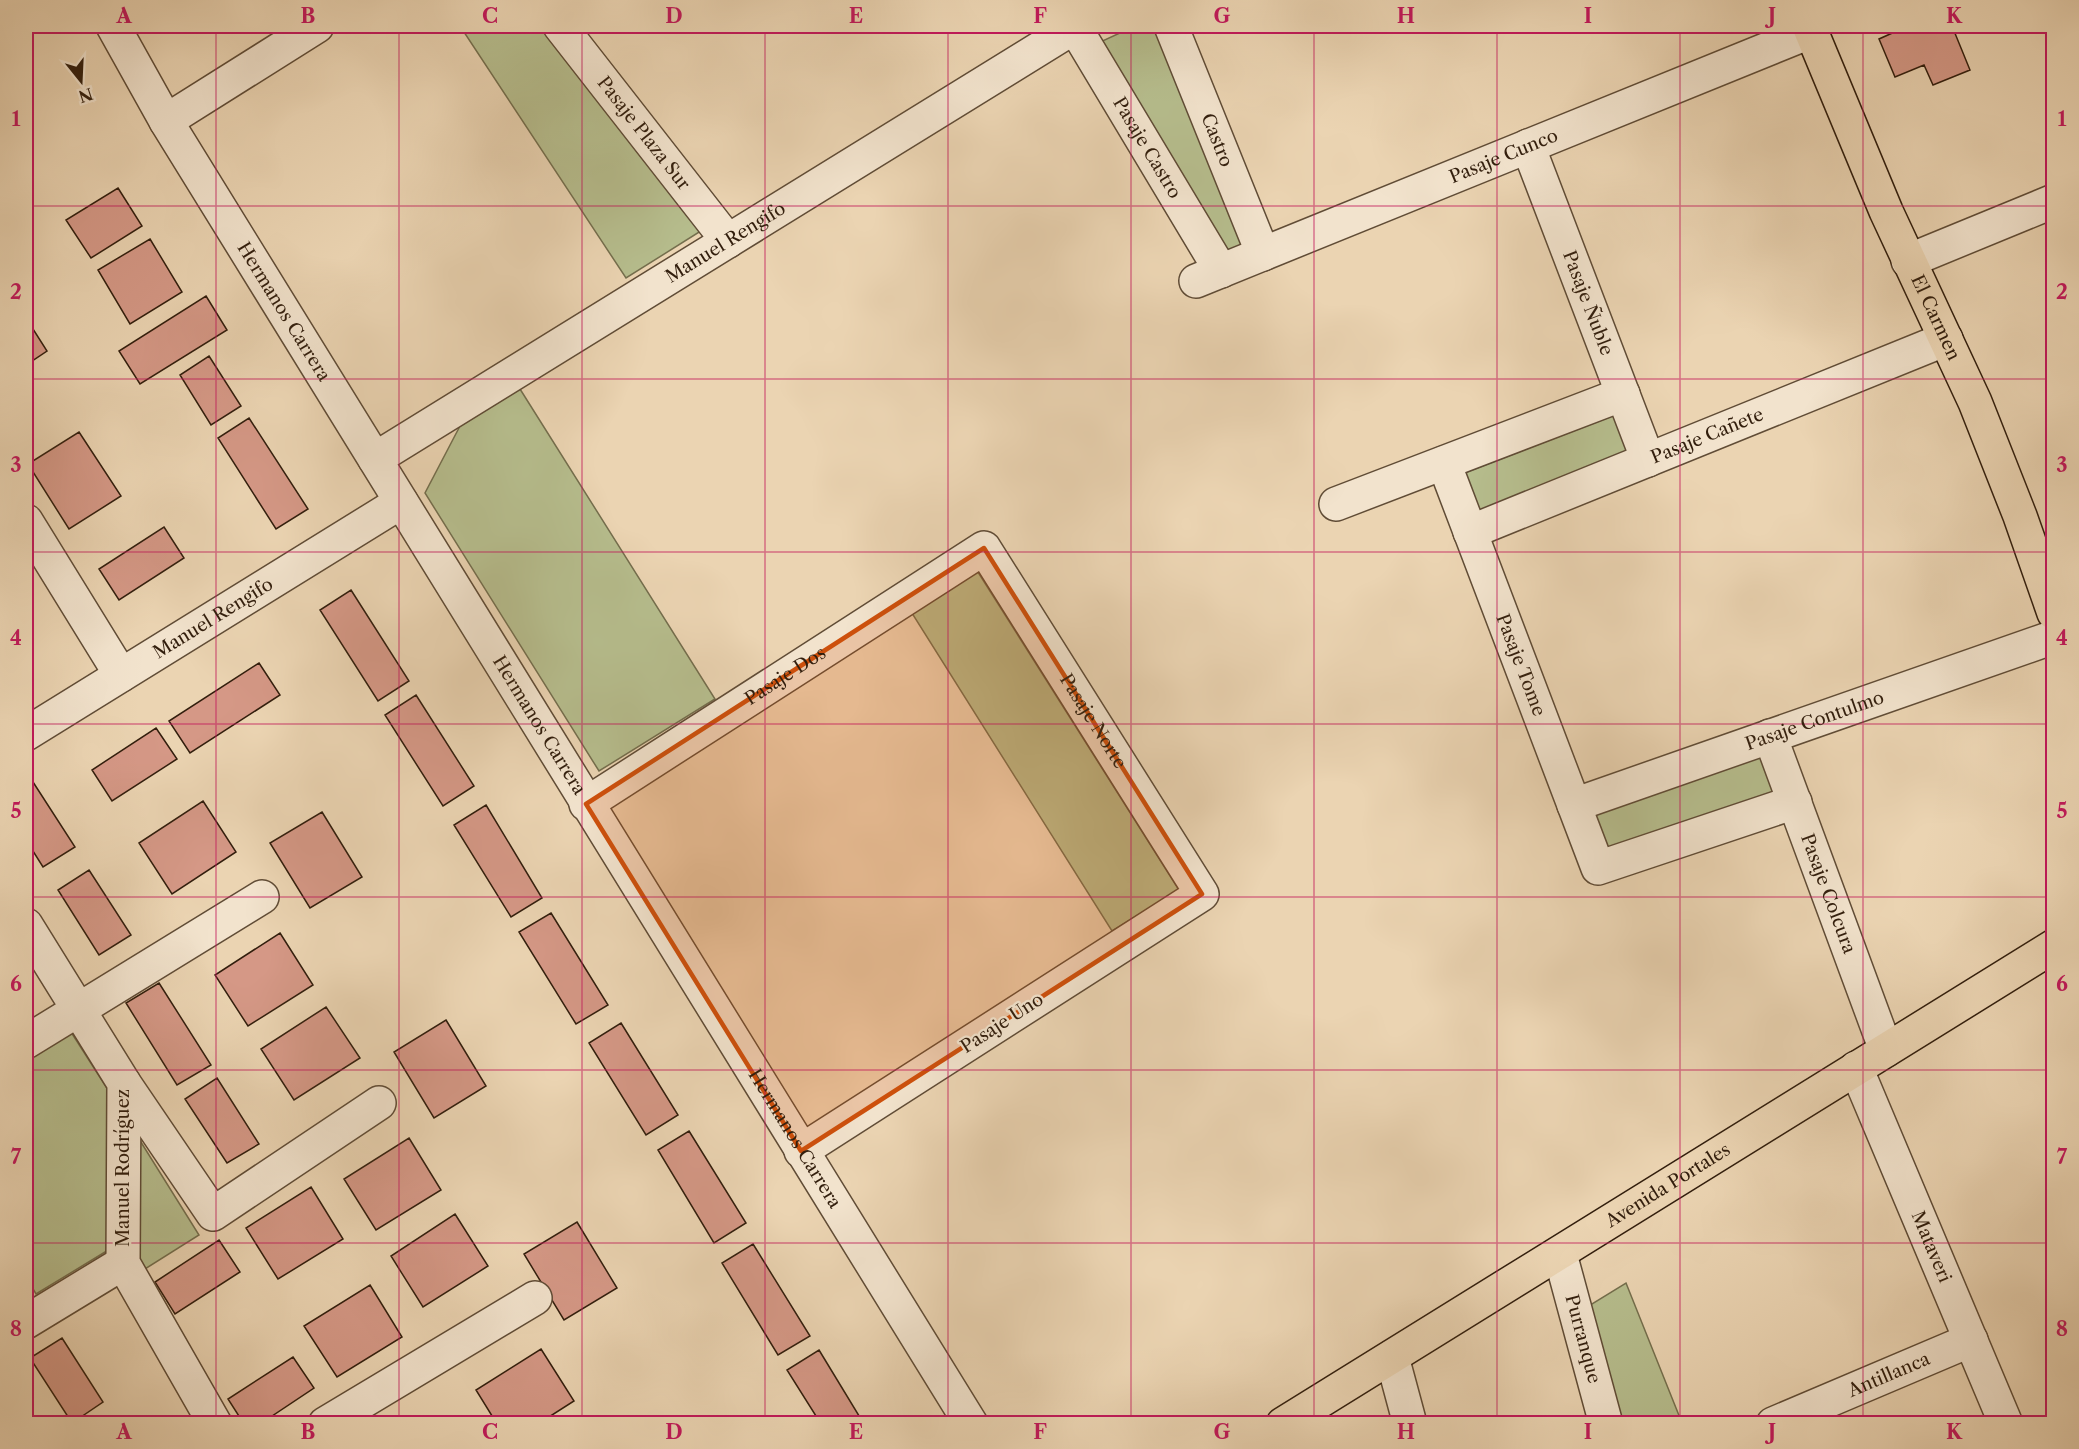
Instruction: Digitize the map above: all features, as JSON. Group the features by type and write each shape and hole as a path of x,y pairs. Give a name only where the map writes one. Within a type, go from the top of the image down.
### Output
{"main road":[{"name":"El Carmen","path":"1811,28 1908,261 1946,339 1998,458 2054,613"},
{"name":"Avenida Portales","path":"1283,1424 2054,946"}],"street":[{"name":"Hermanos Carrera","path":"113,26 166,121 971,1424"},
{"path":"166,121 317,26"},
{"name":"Pasaje Plaza Sur","path":"560,26 728,240"},
{"name":"Manuel Rengifo","path":"375,459 1075,26"},
{"name":"Pasaje Castro","path":"1075,26 1208,276"},
{"name":"Castro","path":"1171,26 1263,254"},
{"name":"Pasaje Cunco","path":"1208,276 1811,28"},
{"name":"Pasaje Ñuble","path":"1528,146 1648,460"},
{"path":"1908,261 2054,201"},
{"name":"Pasaje Cañete","path":"1470,532 1946,339"},
{"path":"1336,504 1623,394"},
{"name":"Pasaje Tome","path":"1444,463 1598,868 1795,802"},
{"name":"Manuel Rengifo","path":"26,734 401,502"},
{"path":"26,521 121,675"},
{"name":"Pasaje Dos","path":"586,804 984,548"},
{"name":"Pasaje Norte","path":"984,548 1202,894"},
{"name":"Pasaje Contulmo","path":"1574,805 2054,637"},
{"name":"Pasaje Colcura","path":"1770,736 1886,1050"},
{"name":"Pasaje Uno","path":"801,1151 1202,894"},
{"path":"26,1042 262,897"},
{"name":"Manuel Rodríguez","path":"26,925 124,1083 123,1263 215,1424"},
{"name":"Mataveri","path":"1856,1068 2006,1424"},
{"path":"124,1083 213,1214 379,1103"},
{"name":"Purranque","path":"1560,1254 1606,1424"},
{"path":"26,1323 123,1263"},
{"path":"326,1424 535,1298"},
{"name":"Antillanca","path":"1773,1424 1971,1340"},
{"path":"1392,1357 1410,1424"}],"highlighted area":[{"path":"984,548 1202,894 801,1151 586,804"}],"green space":[{"path":"460,26 545,26 704,229 626,278"},
{"path":"1135,26 1156,26 1244,249 1225,254 1098,43"},
{"path":"520,389 715,699 599,771 425,493 460,426"},
{"path":"1620,413 1635,452 1474,515 1459,475"},
{"path":"976,569 1179,890 1112,931 910,610"},
{"path":"1764,753 1778,794 1607,854 1593,814"},
{"path":"71,1032 110,1093 110,1249 36,1294 26,1277 26,1061"},
{"path":"134,1131 199,1235 145,1269 134,1252"},
{"path":"1626,1283 1682,1423 1617,1423 1582,1310"}],"building":[{"path":"1908,26 1952,26 1970,70 1933,85 1924,65 1895,77 1879,39"},
{"path":"118,188 142,226 91,258 66,220"},
{"path":"150,239 182,292 130,324 98,270"},
{"path":"206,296 227,330 140,384 119,351"},
{"path":"26,318 47,351 26,365"},
{"path":"209,356 241,406 211,425 180,375"},
{"path":"249,418 308,509 276,529 218,438"},
{"path":"79,432 121,496 69,529 28,464"},
{"path":"164,527 184,558 119,600 99,569"},
{"path":"351,590 409,681 378,701 320,610"},
{"path":"259,663 280,695 190,753 169,721"},
{"path":"416,695 474,786 443,806 385,715"},
{"path":"156,728 177,759 112,801 92,770"},
{"path":"33,782 75,847 43,867 26,840 26,787"},
{"path":"203,801 236,852 172,894 139,843"},
{"path":"486,805 542,898 511,917 454,825"},
{"path":"322,812 362,877 310,908 270,843"},
{"path":"89,870 131,935 99,955 58,890"},
{"path":"551,913 608,1005 576,1024 519,932"},
{"path":"280,933 313,985 248,1026 215,975"},
{"path":"159,983 211,1065 177,1085 126,1003"},
{"path":"326,1007 360,1058 294,1100 261,1049"},
{"path":"446,1020 486,1086 434,1118 394,1052"},
{"path":"621,1023 678,1115 646,1135 589,1043"},
{"path":"217,1078 259,1144 227,1163 185,1099"},
{"path":"689,1131 746,1223 714,1243 658,1150"},
{"path":"409,1138 441,1190 376,1230 344,1179"},
{"path":"311,1187 343,1239 278,1279 246,1228"},
{"path":"455,1214 488,1266 423,1307 391,1256"},
{"path":"577,1222 617,1288 564,1320 524,1254"},
{"path":"219,1240 240,1272 175,1314 155,1282"},
{"path":"753,1244 810,1336 778,1355 722,1263"},
{"path":"370,1285 402,1337 337,1377 304,1326"},
{"path":"62,1338 103,1402 72,1423 30,1358"},
{"path":"541,1349 574,1401 538,1424 497,1424 476,1390"},
{"path":"819,1350 864,1424 821,1424 787,1370"},
{"path":"293,1357 314,1388 260,1424 244,1424 228,1399"}]}
